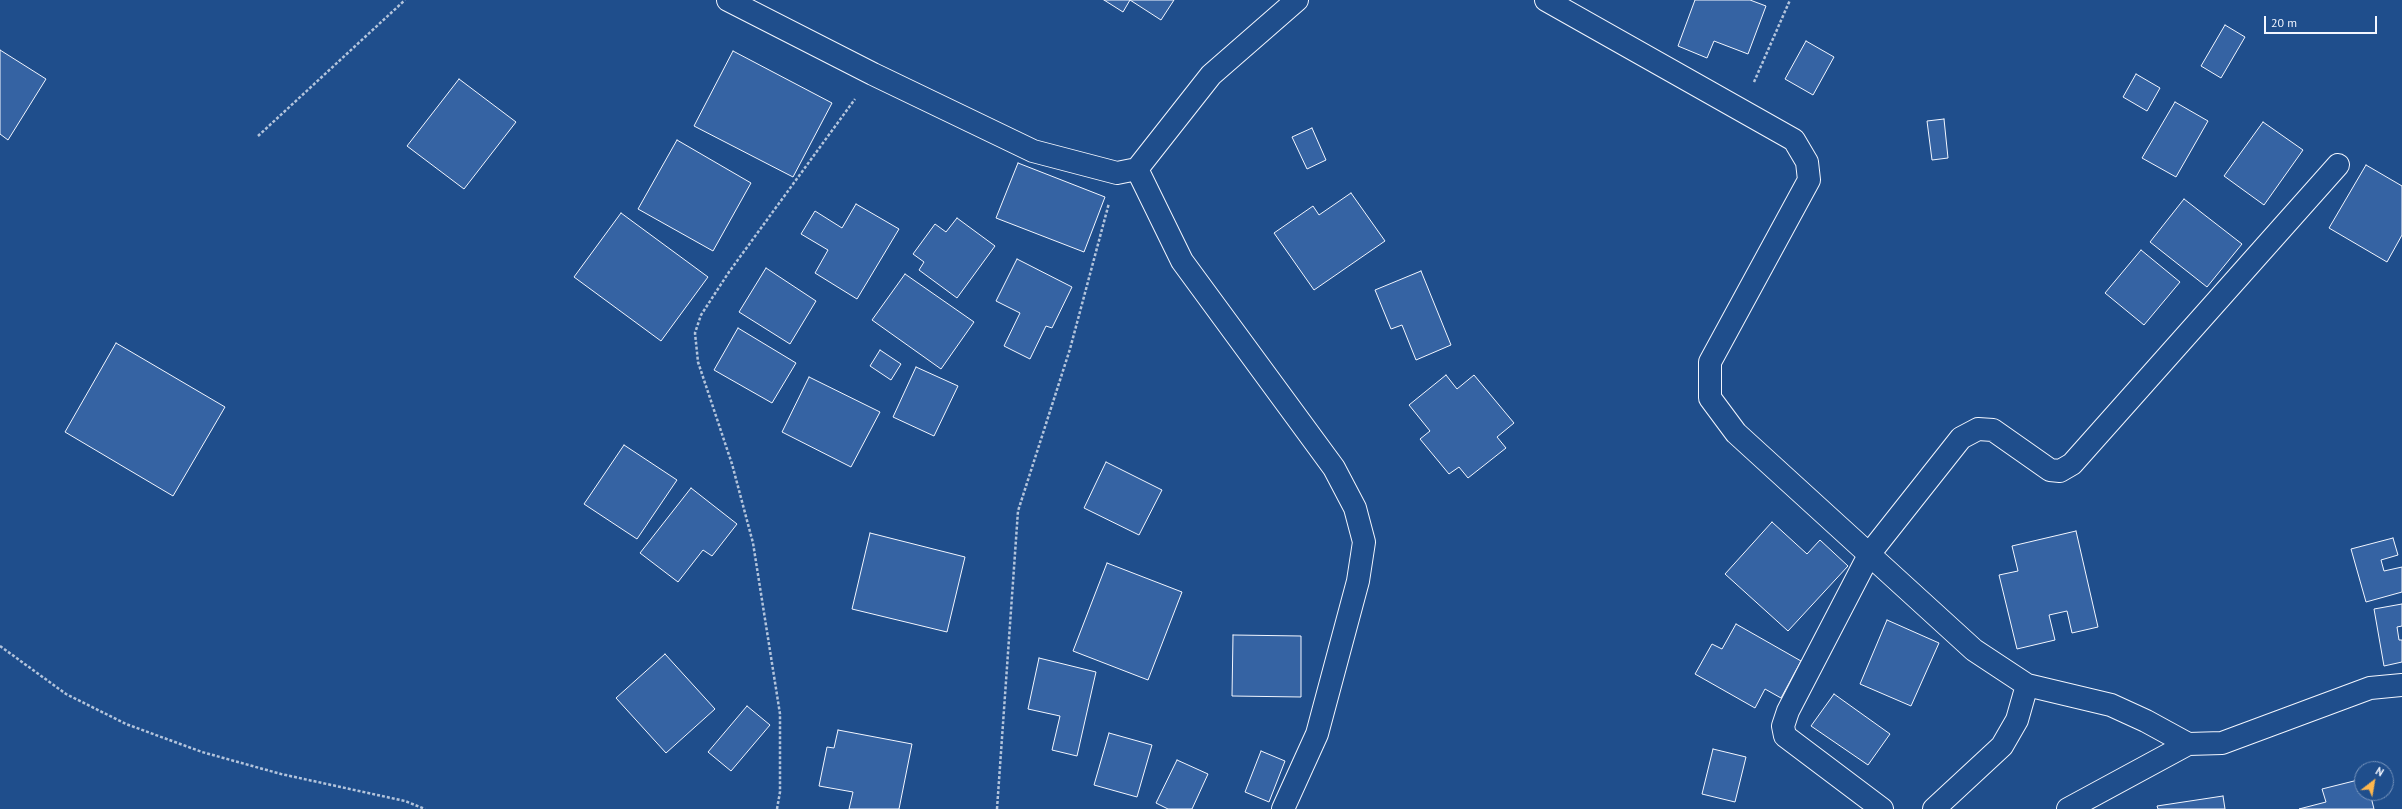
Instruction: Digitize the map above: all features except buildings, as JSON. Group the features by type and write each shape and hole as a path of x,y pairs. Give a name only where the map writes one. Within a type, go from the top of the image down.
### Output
{"street":[{"path":"728,0 873,74 1033,151 1127,171 1182,260 1334,468 1355,508 1364,542 1358,581 1317,734 1283,809"},
{"path":"1127,171 1211,75 1297,0"},
{"path":"1546,0 1794,140 1806,162 1809,180 1710,362 1710,398 1736,433 1870,553 1974,650 2027,685 2111,706 2146,721 2188,744"},
{"path":"1882,809 1785,736 1783,726 1788,711 1870,553 1961,438 1978,429 1993,430 2050,470 2060,471 2072,464 2338,165"},
{"path":"1934,809 2002,746 2017,720 2027,685"},
{"path":"2068,809 2188,744 2222,743 2370,688 2402,685"}],"path":[{"path":"258,136 405,0"},
{"path":"1741,110 1790,0"},
{"path":"776,809 780,792 780,714 753,543 732,464 698,362 695,333 701,315 729,272 873,74"},
{"path":"997,809 1018,511 1127,171"},
{"path":"0,646 66,694 126,724 216,756 343,789 405,801 425,809"}]}
